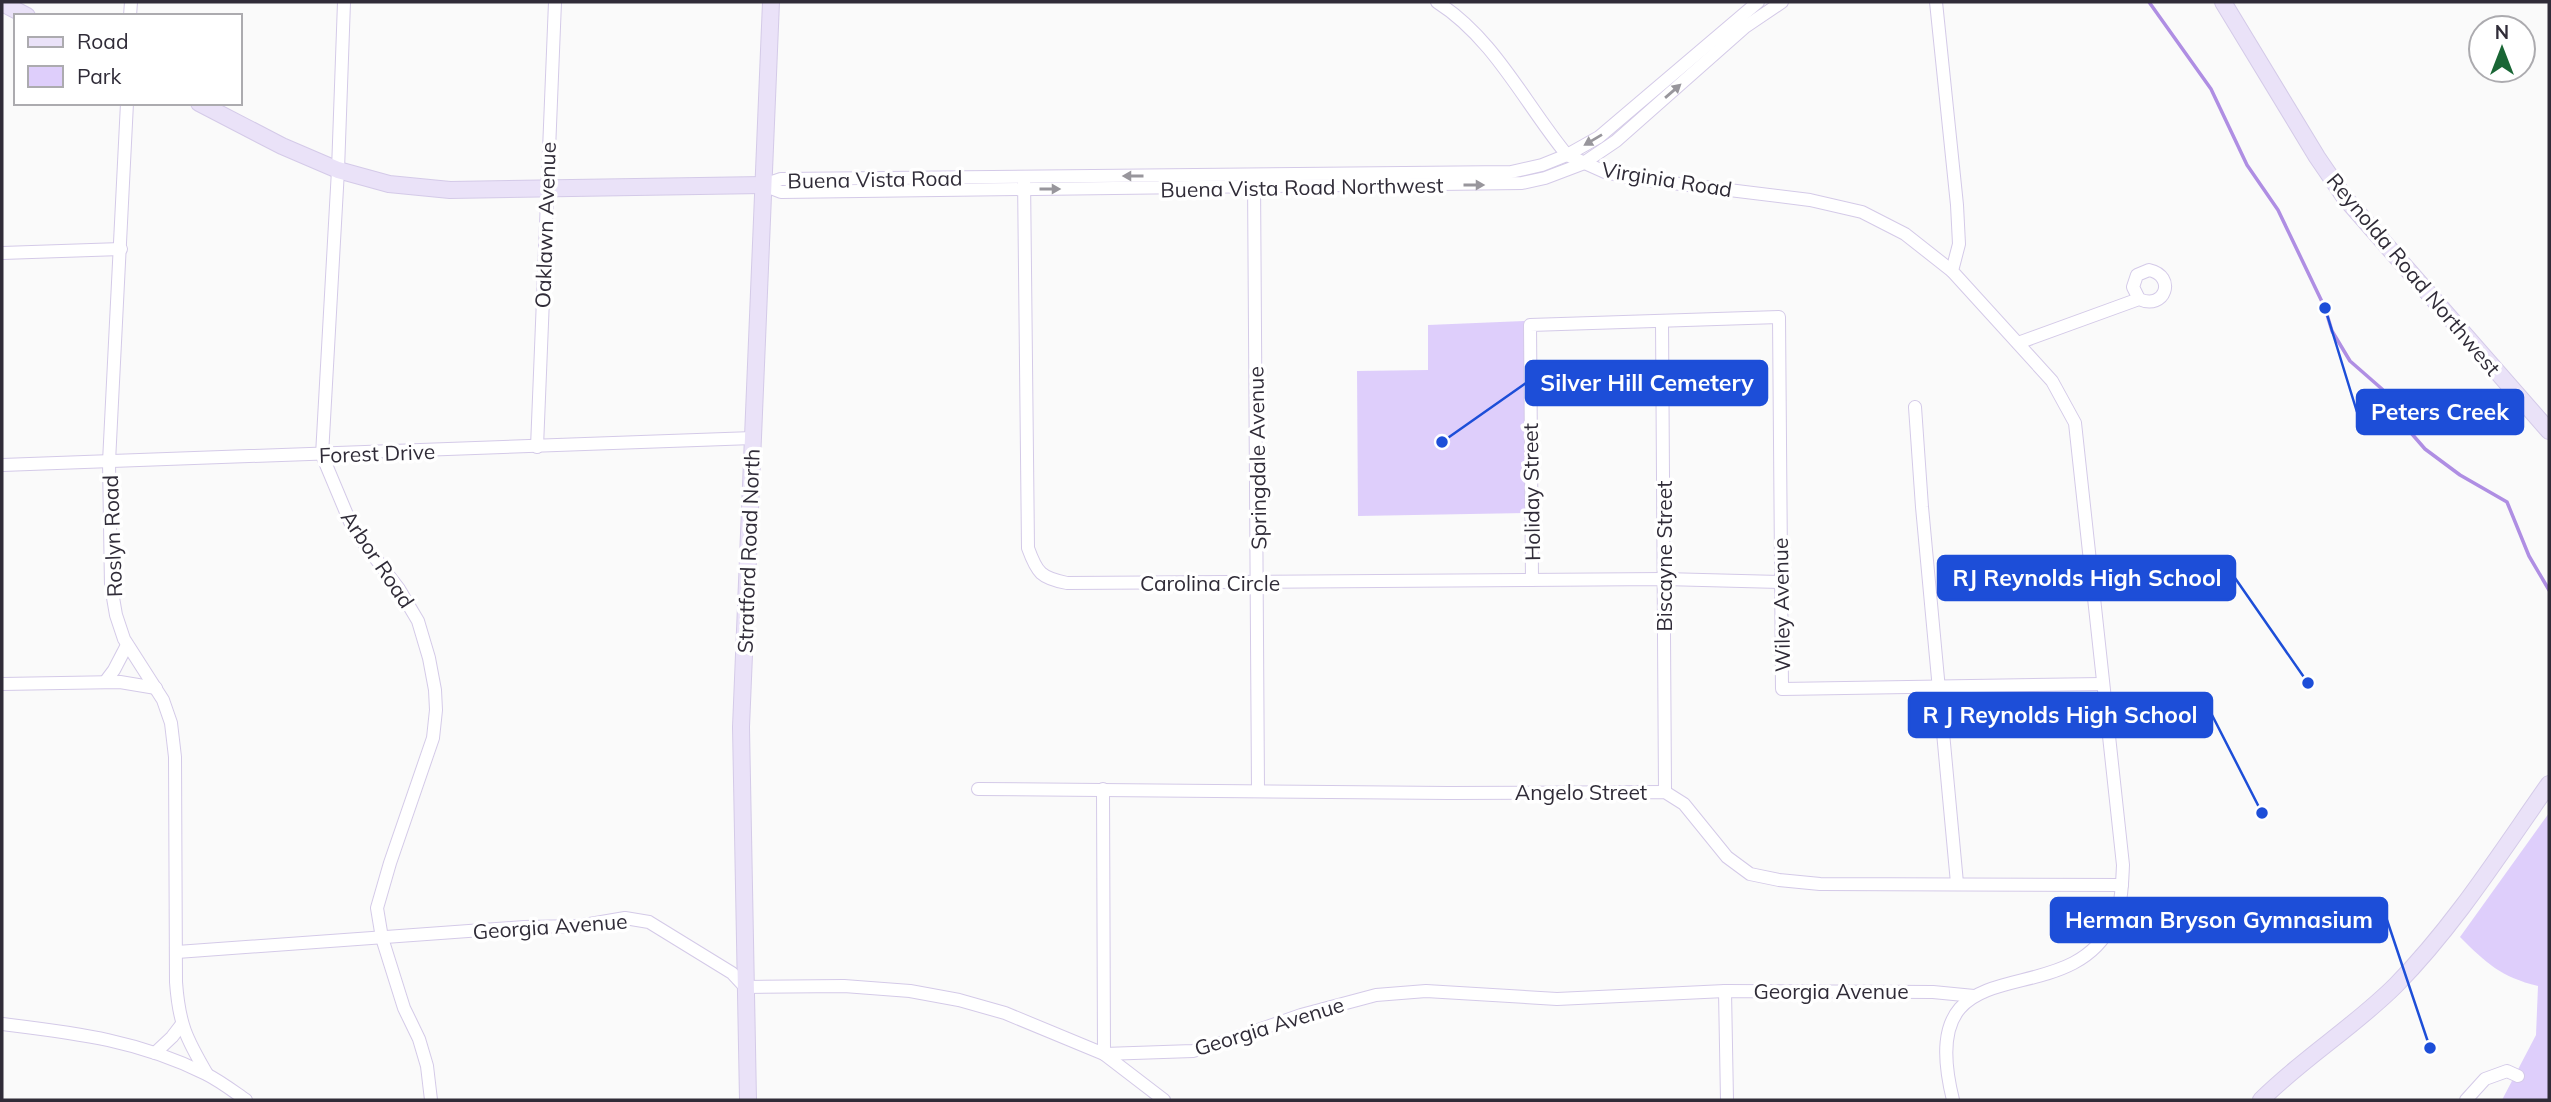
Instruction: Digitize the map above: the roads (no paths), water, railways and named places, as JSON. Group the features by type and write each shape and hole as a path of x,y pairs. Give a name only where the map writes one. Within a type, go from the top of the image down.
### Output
{"main road":[{"name":"Stratford Road North","path":"748,1100 741,727 771,2"},
{"name":"Reynolda Road Northwest","path":"2222,2 2345,198 2549,431"},
{"path":"2,3 23,14"},
{"name":"Buena Vista Road","path":"203,105 282,146 338,170 388,184 418,188 763,186"},
{"path":"2261,1100 2371,1008 2414,967 2439,937 2549,784"}],"street":[{"name":"Arbor Road","path":"344,2 338,170 322,455 354,529 399,589 418,621 435,691 433,738 377,908 382,939 404,1008 419,1039 427,1066 431,1100"},
{"name":"Oaklawn Avenue","path":"537,447 555,2"},
{"name":"Virginia Road","path":"1437,2 1470,26 1567,155 1582,164 1631,178 1810,200 1862,212 1905,234 1952,271 2018,343 2052,381 2075,423 2121,841 2122,885 2112,925 2088,955 2061,970 1974,996"},
{"path":"1567,155 1600,137 1758,2"},
{"name":"Buena Vista Road Northwest","path":"1254,181 1506,184 1545,178 1582,164 1634,125 1745,27 1782,2"},
{"path":"1936,2 1957,205 1959,244 1952,271"},
{"name":"Roslyn Road","path":"127,105 109,462 111,586 116,615 127,645 163,700 171,723 174,757 178,1016 189,1043 207,1074"},
{"name":"Buena Vista Road","path":"763,186 781,179 1024,183 1254,181 1511,172 1542,165 1567,155"},
{"name":"Springdale Avenue","path":"1254,181 1258,791"},
{"name":"Carolina Circle","path":"1024,183 1028,548 1035,567 1047,579 1067,583 1664,579 1781,582"},
{"path":"2,253 121,249"},
{"path":"2018,343 2139,299"},
{"name":"Wiley Avenue","path":"1662,321 1779,317 1782,689 2102,684"},
{"name":"Biscayne Street","path":"1662,321 1665,792"},
{"name":"Holiday Street","path":"1532,580 1530,326 1662,321"},
{"path":"1915,407 1957,883"},
{"name":"Forest Drive","path":"2,465 752,438"},
{"path":"105,681 127,645"},
{"path":"2,684 105,681 156,688"},
{"path":"978,789 1258,791"},
{"path":"1103,789 1104,1054 1164,1100"},
{"name":"Angelo Street","path":"1258,791 1665,792 1684,804 1727,858 1750,874 1779,880 1820,884 2122,885"},
{"name":"Georgia Avenue","path":"177,952 524,927 578,926 625,918 638,919 649,922 732,972 745,987 844,986 910,991 959,1000 1006,1013 1104,1054 1192,1051 1301,1014 1376,995 1426,991 1557,999 1726,991 1933,992 1974,996"},
{"path":"1726,991 1727,1100"},
{"path":"1953,1100 1945,1061 1947,1034 1956,1013 1974,996"},
{"path":"2,1024 93,1035 139,1046 207,1074 246,1100"},
{"path":"155,1053 181,1024"},
{"path":"2466,1100 2484,1079 2507,1071 2518,1076"}],"waterway":[{"path":"2149,2 2211,89 2247,165 2278,210 2325,308 2332,331 2350,361 2382,389 2405,426 2425,449 2460,475 2507,502 2529,556 2549,590"}],"place":[{"name":"Peters Creek","path":"2325,308"},
{"name":"Silver Hill Cemetery","path":"1442,442"},
{"name":"RJ Reynolds High School","path":"2308,683"},
{"name":"R J Reynolds High School","path":"2262,813"},
{"name":"Herman Bryson Gymnasium","path":"2430,1048"}]}
